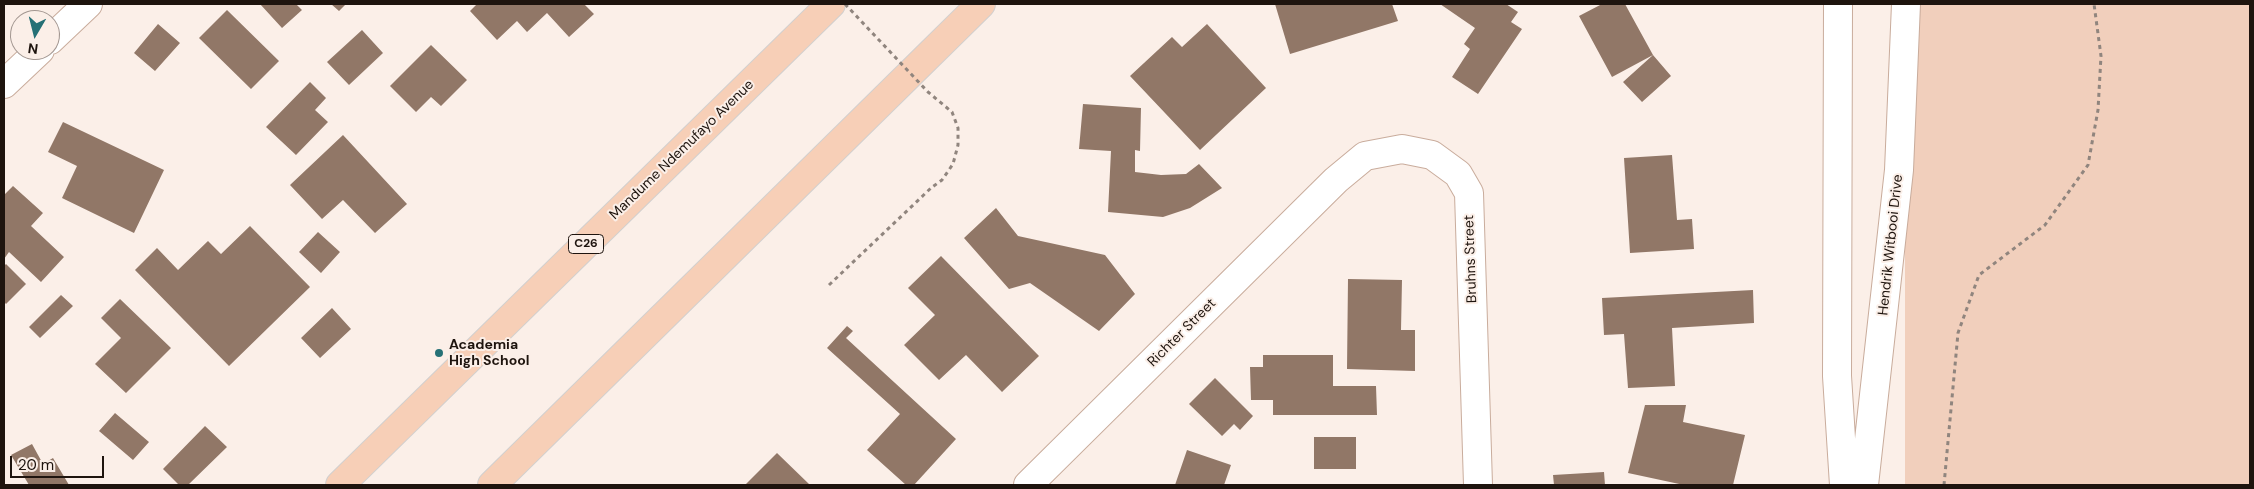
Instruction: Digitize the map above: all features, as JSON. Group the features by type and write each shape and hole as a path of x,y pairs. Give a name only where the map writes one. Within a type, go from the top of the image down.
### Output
{"main road":[{"name":"Mandume Ndemufayo Avenue","path":"340,485 831,4"},
{"path":"492,485 981,4"}],"street":[{"path":"60,31 88,4"},
{"path":"1838,4 1837,376 1844,485"},
{"name":"Hendrik Witbooi Drive","path":"1864,485 1899,170 1906,4"},
{"path":"4,84 29,60"},
{"name":"Bruhns Street","path":"1336,180 1365,156 1402,149 1432,155 1458,174 1469,193 1478,485"},
{"name":"Richter Street","path":"1028,485 1336,180"}],"path":[{"path":"829,284 942,180 953,164 958,145 958,128 952,112 928,92 845,4"},
{"path":"1944,485 1958,333 1979,275 2045,225 2088,165 2098,110 2101,56 2094,4"}],"shaded area":[{"path":"1905,4 2250,4 2250,485 1905,485"}],"building":[{"path":"260,4 296,4 302,10 282,28"},
{"path":"331,4 346,4 339,11"},
{"path":"477,4 584,4 594,14 569,37 547,13 527,32 517,21 497,40 470,11"},
{"path":"1275,4 1392,4 1398,21 1290,54"},
{"path":"1440,4 1506,4 1518,12 1511,22 1522,29 1478,94 1452,77 1470,49 1464,44 1475,28"},
{"path":"1602,4 1625,4 1653,55 1612,77 1579,16"},
{"path":"227,10 279,61 251,89 199,38"},
{"path":"158,24 180,43 155,71 134,53"},
{"path":"1207,24 1266,88 1200,150 1130,76 1172,37 1182,47"},
{"path":"362,30 383,53 349,85 327,62"},
{"path":"431,45 467,80 441,106 431,97 416,112 390,86"},
{"path":"1653,55 1671,76 1642,102 1623,82"},
{"path":"310,82 326,98 315,110 328,122 296,155 266,127"},
{"path":"1083,104 1141,108 1140,151 1135,150 1135,172 1161,175 1186,174 1199,164 1222,188 1190,208 1163,217 1108,212 1111,151 1079,149"},
{"path":"63,122 164,170 134,233 62,198 77,166 48,152"},
{"path":"343,135 407,204 375,233 343,200 322,219 290,185"},
{"path":"1672,155 1677,220 1692,219 1694,249 1630,253 1624,158"},
{"path":"13,186 43,213 31,226 64,257 41,282 9,252 4,259 4,195"},
{"path":"996,208 1018,236 1105,255 1135,294 1099,331 1030,283 1009,289 964,238"},
{"path":"250,226 310,287 229,366 135,270 157,248 178,270 208,241 221,254"},
{"path":"318,232 340,252 321,273 299,252"},
{"path":"941,256 1039,356 1002,392 966,355 939,380 904,345 935,315 908,288"},
{"path":"6,264 26,284 6,304 4,302 4,266"},
{"path":"1348,279 1402,280 1401,330 1415,330 1415,371 1347,369"},
{"path":"1753,290 1754,323 1672,328 1675,386 1628,388 1624,334 1604,335 1602,298"},
{"path":"61,295 73,306 40,338 29,327"},
{"path":"120,299 171,348 126,393 95,364 121,338 101,318"},
{"path":"332,308 351,329 320,358 301,338"},
{"path":"847,326 853,331 846,338 956,439 914,485 906,485 867,450 900,414 827,348"},
{"path":"1263,355 1333,355 1333,386 1376,386 1377,415 1273,415 1273,400 1251,400 1250,367 1263,367"},
{"path":"1215,378 1253,416 1240,430 1234,424 1222,436 1189,404"},
{"path":"1645,405 1686,405 1683,422 1745,435 1733,485 1684,485 1628,473"},
{"path":"115,413 149,442 133,460 99,431"},
{"path":"205,426 227,447 188,485 179,485 163,469"},
{"path":"1314,437 1356,437 1356,469 1314,469"},
{"path":"32,444 43,464 53,458 69,485 29,485 11,455"},
{"path":"1187,450 1231,465 1224,485 1175,485"},
{"path":"777,453 810,485 745,485"},
{"path":"1604,472 1605,485 1554,485 1553,475"}],"place":[{"name":"Academia High School","path":"439,353"}]}
